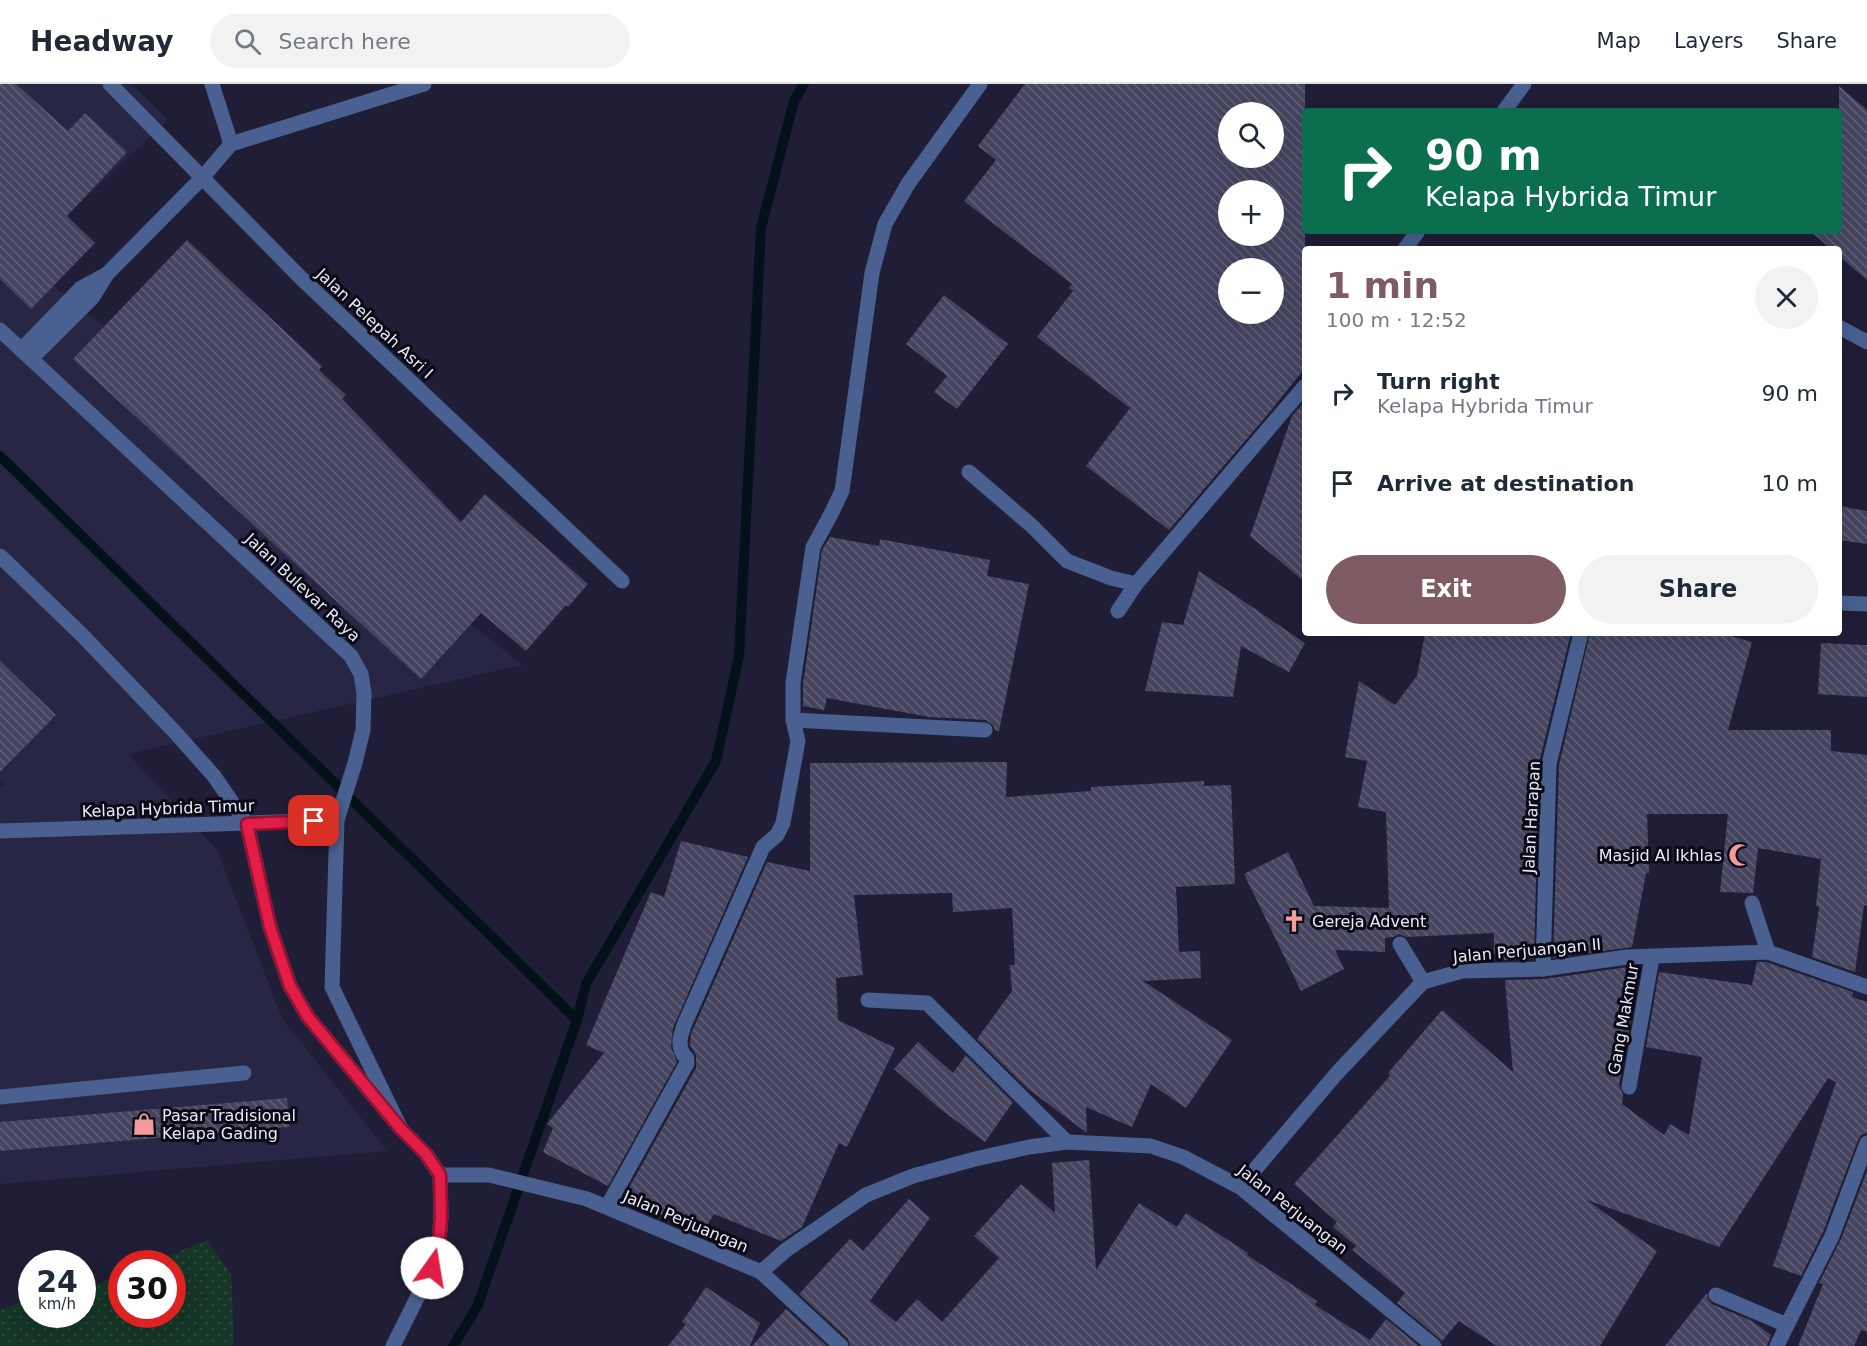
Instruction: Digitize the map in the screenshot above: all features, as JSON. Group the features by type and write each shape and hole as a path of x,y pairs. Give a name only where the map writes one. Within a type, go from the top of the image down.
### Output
{"street":[{"name":"Jalan Pelepah Asri I","path":"110,84 302,279 622,581"},
{"path":"212,84 231,144"},
{"path":"26,354 81,288 107,274 203,177 231,144 424,84"},
{"path":"608,1207 687,1063 687,1058 680,1046 682,1031 763,847 777,835 783,823 798,741 793,720 793,683 813,547 842,491 872,273 885,224 908,184 980,84"},
{"path":"1506,108 1524,84"},
{"path":"1842,329 1867,342"},
{"name":"Jalan Bulevar Raya","path":"0,330 351,656 361,674 364,693 363,730 337,820 332,987 401,1129"},
{"path":"1119,611 1136,584 1302,390"},
{"path":"969,472 1032,526 1066,561 1136,584"},
{"name":"Jalan Bulevar Raya","path":"0,556 82,635 214,776 247,824 270,927 290,986 308,1017 401,1129 426,1154 440,1175"},
{"path":"1842,603 1867,604"},
{"name":"Jalan Harapan","path":"1543,969 1549,764 1580,636"},
{"path":"793,720 985,730"},
{"name":"Kelapa Hybrida Timur","path":"0,831 337,820"},
{"path":"1752,903 1768,952"},
{"path":"1240,1187 1337,1073 1423,982 1400,944"},
{"name":"Jalan Perjuangan II","path":"1423,982 1462,971 1543,969 1627,957 1652,958 1768,952 1867,987"},
{"name":"Gang Makmur","path":"1629,1087 1652,958"},
{"path":"868,1000 927,1003 1067,1142"},
{"path":"0,1097 244,1073"},
{"name":"Jalan Perjuangan","path":"440,1175 489,1175 587,1199 760,1272 786,1250 866,1195 913,1176 975,1158 1067,1142 1151,1146 1183,1157 1240,1187 1434,1346"},
{"path":"1777,1346 1832,1236 1867,1143"},
{"path":"393,1346 432,1268 439,1242 440,1175"},
{"path":"760,1272 841,1346"},
{"path":"1716,1295 1787,1325"}],"shaded area":[{"path":"0,84 131,84 168,120 20,259 522,665 128,754 217,850 282,1018 387,1151 0,1184 0,787 6,786 0,780"}],"green space":[{"path":"207,1240 231,1274 234,1339 232,1346 0,1346 0,1310 18,1303 18,1328 96,1328 96,1285 108,1280 108,1328 186,1328 186,1250 183,1250"}],"building":[{"path":"0,84 16,84 68,131 85,113 127,152 67,216 95,243 31,309 0,279"},
{"path":"1025,84 1305,84 1305,108 1302,108 1302,234 1305,234 1305,246 1302,246 1302,372 1169,530 1086,466 1130,408 1037,337 1073,291 1069,288 1072,284 964,201 996,160 978,146"},
{"path":"1839,86 1867,110 1867,280 1842,259 1842,246 1828,246 1814,234 1842,234 1842,108 1839,108"},
{"path":"187,240 322,366 319,370 346,395 342,399 461,522 485,494 588,584 568,607 566,605 526,651 481,613 421,679 73,359"},
{"path":"944,295 1008,344 957,409 934,392 947,376 906,344"},
{"path":"1302,404 1302,579 1250,536 1292,416"},
{"path":"1842,507 1867,511 1867,544 1842,540"},
{"path":"830,537 879,546 880,539 990,560 987,576 1029,584 999,731 995,730 993,725 986,720 929,717 827,698 824,710 803,706 803,684 822,550"},
{"path":"1199,571 1305,643 1289,672 1241,646 1233,697 1145,691 1162,622 1183,625"},
{"path":"1424,636 1570,636 1539,763 1534,959 1504,960 1503,954 1494,954 1494,933 1406,937 1399,934 1385,938 1385,952 1335,950 1344,969 1301,991 1244,874 1288,852 1314,906 1389,908 1386,812 1358,807 1367,761 1345,757 1359,681 1395,705 1417,676"},
{"path":"1589,636 1731,636 1752,642 1728,730 1831,730 1831,751 1867,755 1867,906 1864,905 1855,972 1812,957 1819,907 1816,906 1821,859 1758,848 1753,893 1720,892 1728,814 1647,814 1649,873 1646,873 1632,947 1553,958 1559,765"},
{"path":"1821,643 1867,645 1867,697 1818,694"},
{"path":"0,661 56,715 0,772"},
{"path":"1007,762 1006,797 1091,791 1091,787 1204,781 1204,786 1231,785 1235,884 1176,887 1179,952 1200,951 1201,978 1143,981 1232,1040 1186,1108 1151,1084 1132,1127 1086,1107 1087,1133 1027,1088 977,1039 1012,991 1010,965 1015,965 1012,908 953,912 952,893 854,895 863,975 836,978 838,1020 895,1048 847,1147 839,1143 802,1227 781,1241 714,1214 701,1236 625,1195 696,1068 696,1055 690,1045 691,1034 767,862 810,871 810,763"},
{"path":"681,841 748,857 673,1028 671,1047 677,1062 608,1186 543,1152 553,1128 547,1124 604,1053 586,1045 651,892 664,897"},
{"path":"1757,962 1766,962 1853,992 1852,997 1867,1002 1867,1133 1861,1135 1858,1140 1823,1232 1801,1276 1773,1266 1836,1082 1828,1078 1719,1247 1587,1200 1657,1251 1600,1346 1497,1346 1459,1321 1442,1341 1397,1303 1405,1293 1352,1250 1356,1246 1333,1227 1337,1222 1294,1184 1390,1076 1388,1073 1442,1010 1513,1072 1505,980 1544,979 1628,967 1628,970 1640,970 1619,1085 1623,1095 1622,1104 1664,1135 1670,1124 1689,1135 1702,1057 1646,1047 1659,972 1752,985"},
{"path":"918,1042 953,1073 966,1055 1013,1102 985,1142 939,1108 894,1069"},
{"name":"Pasar Tradisional Kelapa Gading","path":"287,1098 289,1127 0,1151 0,1122"},
{"path":"1089,1160 1096,1270 1139,1203 1177,1227 1186,1213 1317,1301 1315,1305 1370,1340 1386,1319 1419,1346 850,1346 848,1339 799,1294 850,1239 863,1251 909,1199 930,1218 870,1301 896,1322 917,1299 942,1322 999,1258 974,1236 1021,1184 1055,1213 1052,1163"},
{"path":"1867,1171 1867,1332 1861,1330 1854,1346 1798,1346 1823,1284 1819,1283 1841,1239"},
{"path":"706,1287 760,1323 750,1346 668,1346 686,1324 682,1322"},
{"path":"1707,1293 1708,1300 1712,1304 1752,1321 1771,1335 1767,1346 1665,1346"},
{"path":"786,1309 827,1346 752,1346"}],"waterway":[{"path":"453,1346 477,1307 577,1020 586,984 716,761 739,656 761,228 794,101 804,84"},
{"path":"0,456 577,1020"}],"place":[{"name":"Masjid Al Ikhlas","path":"1740,855"},
{"name":"Gereja Advent","path":"1294,921"},
{"name":"Pasar Tradisional Kelapa Gading","path":"144,1124"}],"route":[{"path":"314,821 247,824 270,927 290,986 308,1017 401,1129 426,1154 440,1175 439,1242 432,1268"}]}
